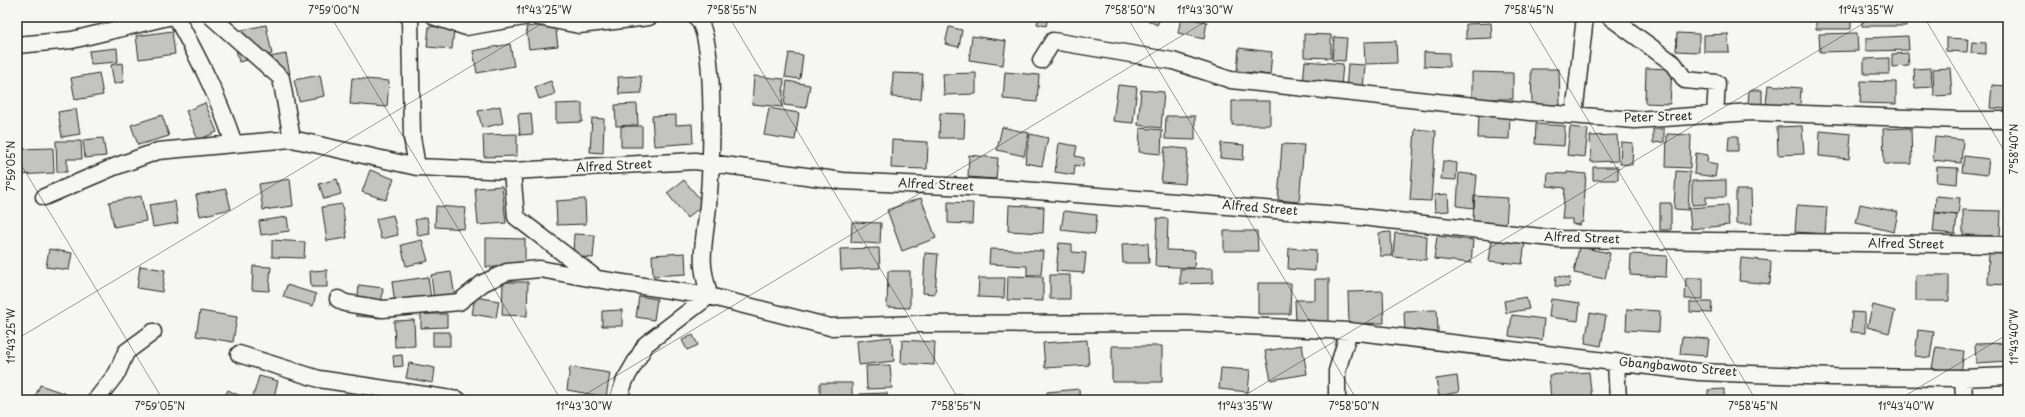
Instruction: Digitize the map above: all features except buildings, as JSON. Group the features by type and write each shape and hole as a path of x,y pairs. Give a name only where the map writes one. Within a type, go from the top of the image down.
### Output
{"street":[{"path":"17,45 72,40 168,17"},
{"path":"176,17 202,64 223,108 234,144"},
{"path":"212,17 280,78 292,139"},
{"path":"417,166 412,137 409,17 427,17"},
{"path":"435,17 466,27 524,17"},
{"path":"538,17 579,25 649,17"},
{"path":"618,400 624,380 646,344 709,296 703,265 711,163 708,50 700,21 696,17"},
{"path":"1574,115 1585,17"},
{"path":"1610,17 1674,64 1685,80 1717,83 1715,114"},
{"name":"Peter Street","path":"1041,60 1053,41 1173,61 1231,80 1635,120 1751,112 1960,120 2008,120"},
{"name":"Alfred Street","path":"44,197 114,167 158,151 292,139 417,166 512,171 695,161 843,181 1010,189 1352,216 1560,239 2008,245"},
{"path":"512,171 516,217 597,279"},
{"name":"Gbangbawoto Street","path":"338,299 345,303 383,309 459,302 483,283 506,272 540,269 709,296 830,327 919,324 1186,323 1349,331 1699,372 1833,377 1963,378 2008,376"},
{"path":"1338,400 1337,371 1349,331"},
{"path":"96,400 117,373 126,352 153,332"},
{"path":"239,354 319,379 458,400"},
{"path":"1616,362 1618,400"},
{"path":"1963,378 1964,400"}]}
